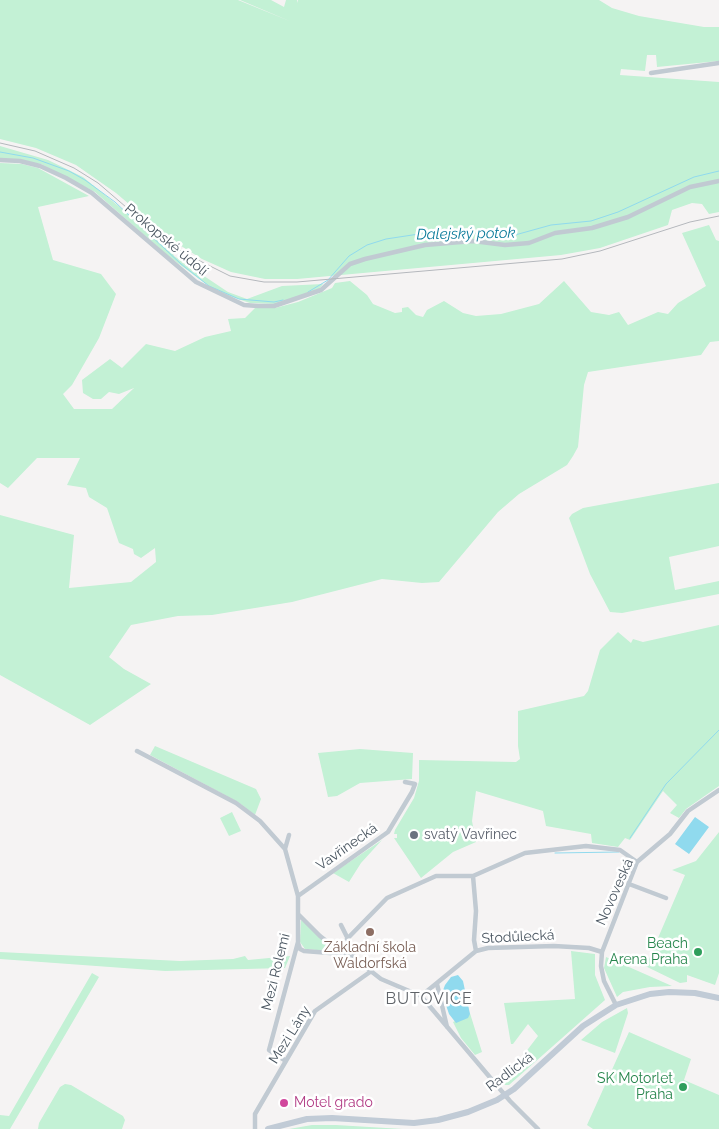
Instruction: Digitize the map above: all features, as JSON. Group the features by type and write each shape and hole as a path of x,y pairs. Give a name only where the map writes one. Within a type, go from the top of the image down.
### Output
{"main road":[{"name":"Radlická","path":"268,1129 289,1122 320,1118 403,1123 438,1120 468,1112 504,1095 525,1080 583,1026 616,1005 650,994 669,992 695,993 719,998"}],"street":[{"path":"651,73 719,63"},
{"name":"Prokopské údolí","path":"0,160 20,161 40,166 66,178 92,193 196,282 244,305 258,306 282,304 321,290 350,264 364,259 425,245 473,241 505,245 524,244 555,233 592,228 628,217 690,187 719,181"},
{"name":"Mezi Rolemi","path":"137,751 236,803 260,821 285,849 298,896 298,942 269,1043 269,1050 286,1061"},
{"name":"Vavřinecká","path":"298,896 388,832 407,804 415,784 405,782"},
{"name":"Novoveská","path":"616,1005 604,981 601,966 602,952 638,862 670,834 688,811 719,790"},
{"path":"285,849 289,834"},
{"path":"347,939 382,902 396,893 436,876 473,876 525,853 586,846 620,850 638,862"},
{"path":"473,876 476,911 474,940 476,951"},
{"path":"629,884 666,898"},
{"path":"299,915 320,936 343,954"},
{"path":"341,925 354,958"},
{"path":"298,942 300,949 304,951 343,954 354,958 370,972 421,996 449,1032 504,1095 538,1129"},
{"name":"Stodůlecká","path":"421,996 476,951 488,948 554,946 589,948 602,952"},
{"name":"Mezi Lány","path":"255,1129 255,1114 315,1011 370,972"},
{"path":"437,984 449,1032"}],"green space":[{"path":"0,0 238,0 292,22 240,0 271,0 284,7 286,0 297,0 297,3 298,0 599,0 612,8 639,16 704,27 719,27 719,61 657,67 656,55 647,55 645,71 621,69 620,75 719,82 719,212 709,214 702,204 692,203 672,210 668,225 600,248 561,255 297,279 265,279 231,272 202,259 170,239 116,193 76,165 36,148 0,139"},
{"path":"0,146 48,160 83,177 171,249 174,256 228,292 247,299 282,286 323,284 319,289 275,304 250,303 217,292 168,256 95,192 41,164 0,158"},
{"path":"0,163 22,164 38,168 89,196 38,207 53,260 101,274 116,294 99,338 72,385 63,394 74,409 112,409 134,388 119,394 109,392 101,399 93,399 83,393 82,380 110,359 122,368 146,344 175,351 205,337 231,331 228,319 245,318 255,308 275,308 298,302 332,288 335,283 350,281 367,295 373,304 395,313 402,312 402,308 408,307 416,315 423,317 427,310 444,301 463,313 476,316 501,314 539,304 564,281 591,312 609,315 619,312 628,325 658,312 668,314 678,303 706,286 682,233 709,225 716,240 719,241 719,341 710,342 701,355 588,372 584,385 578,447 567,465 519,494 498,512 439,582 422,583 382,579 292,602 212,615 178,616 131,625 109,657 124,669 151,684 90,725 0,675 0,515 74,535 69,588 131,582 156,562 155,548 141,558 134,554 133,549 119,543 107,508 89,497 86,488 67,485 80,458 37,458 8,488 0,483"},
{"path":"719,483 719,546 669,557 675,590 719,581 719,594 622,613 610,612 590,574 569,518 572,514 583,508"},
{"path":"719,625 719,786 686,809 679,818 670,813 677,805 663,791 630,840 625,838 618,847 592,843 591,834 546,826 543,811 476,791 472,821 476,842 453,852 421,878 394,838 397,838 397,834 394,834 395,830 414,798 419,781 419,760 516,762 520,759 518,711 584,696 588,691 600,650 618,632 631,643 633,639 643,642"},
{"path":"155,746 256,789 261,799 255,815 238,802 150,755"},
{"path":"360,749 413,753 412,779 360,783 337,796 328,797 318,753"},
{"path":"232,812 241,831 229,836 220,818"},
{"path":"719,832 719,973 715,985 687,975 687,982 680,983 641,964 644,957 649,959 685,875 672,870 696,861"},
{"path":"382,840 361,863 349,882 333,873"},
{"path":"301,920 340,952 305,949 300,942"},
{"path":"571,951 595,954 595,975 605,1000 509,1085 503,1085 502,1083 538,1036 528,1024 513,1044 511,1044 504,1003 575,999"},
{"path":"0,952 180,961 233,959 245,956 248,960 290,956 285,968 165,971 0,959"},
{"path":"606,957 672,986 650,987 623,992 617,997 604,968"},
{"path":"92,973 99,977 10,1129 0,1129 0,1115 9,1116"},
{"path":"627,1008 628,1013 615,1053 581,1040 602,1022"},
{"path":"469,1010 482,1052 475,1055 461,1038 453,1022 470,1014"},
{"path":"629,1032 691,1059 684,1080 719,1095 719,1129 593,1129 587,1125"},
{"path":"65,1084 71,1085 123,1116 125,1120 122,1129 38,1129 39,1123 60,1087"},
{"path":"312,1125 336,1125 403,1129 289,1129"}],"water":[{"path":"695,817 709,827 689,854 675,844"},
{"path":"458,975 463,981 470,1014 468,1018 456,1023 449,1014 442,993 451,977"}],"waterway":[{"name":"Dalejský potok","path":"0,152 33,158 69,171 85,180 115,202 181,264 209,286 239,299 274,302 283,300"},
{"name":"Dalejský potok","path":"308,292 328,280 349,256 367,245 386,239 432,232 515,235 551,225 591,221 618,212 694,177 719,171"},
{"path":"630,838 666,784 719,730"},
{"path":"555,853 619,852"}],"railway":[{"path":"0,143 35,151 74,168 98,183 154,231 184,253 230,276 264,282 297,282 562,259 600,251 690,222 719,216"}],"place":[{"name":"svatý Vavřinec","path":"414,835"},
{"name":"Základní škola Waldorfská","path":"370,932"},
{"name":"Beach Arena Praha","path":"698,952"},
{"name":"SK Motorlet Praha","path":"683,1087"},
{"name":"Motel grado","path":"284,1103"}],"district":[{"name":"BUTOVICE","path":"429,999"}]}
